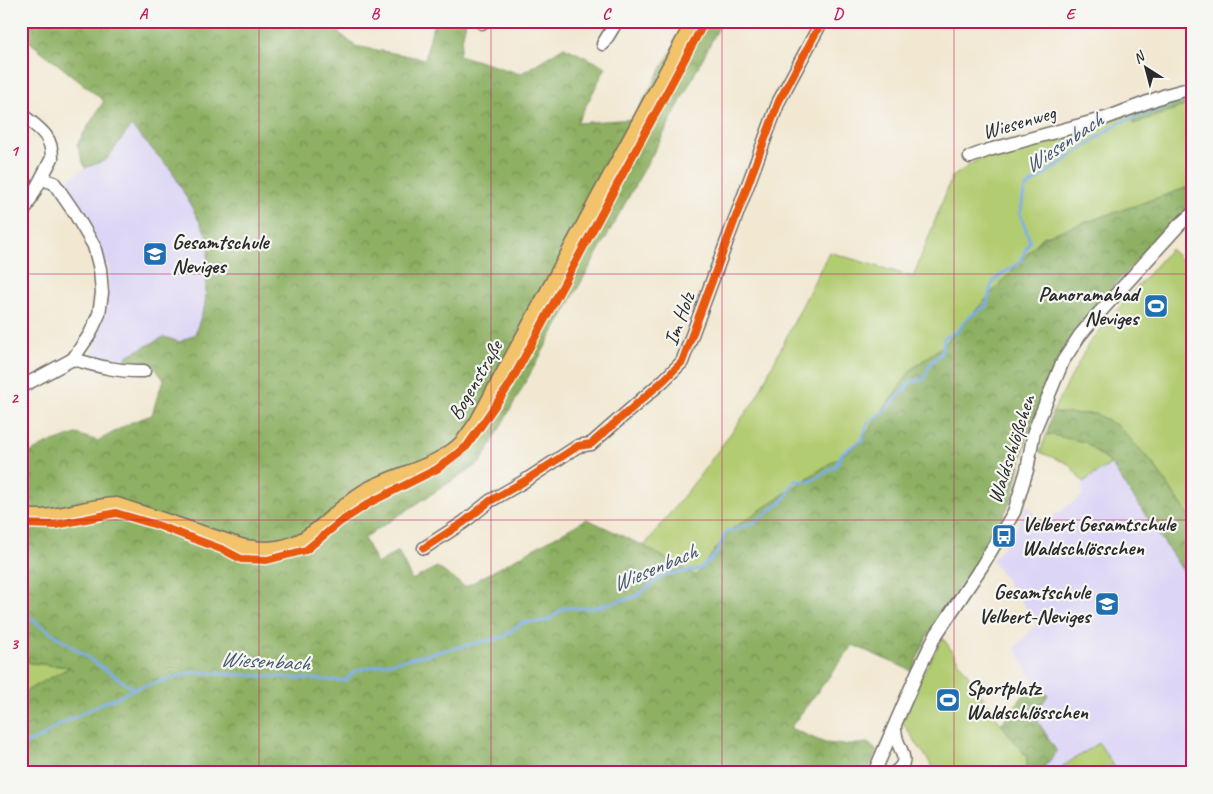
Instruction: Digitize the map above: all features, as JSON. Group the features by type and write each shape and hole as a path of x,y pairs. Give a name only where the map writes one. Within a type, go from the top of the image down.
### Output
{"main road":[{"name":"Bogenstraße","path":"21,517 56,516 103,506 117,506 244,548 263,551 281,549 302,542 367,491 433,463 449,454 463,442 476,424 695,21"}],"street":[{"path":"603,44 617,21"},
{"name":"Im Holz","path":"424,548 464,522 490,501 578,446 591,444 682,362 779,101 822,21"},
{"name":"Wiesenweg","path":"970,157 1106,118 1166,95 1192,88"},
{"path":"21,114 42,131 50,142 52,150 52,158 21,217"},
{"path":"21,387 73,359 90,334 99,314 102,293 99,263 94,246 54,183 42,179"},
{"name":"Waldschlößchen","path":"874,773 934,638 982,566 1014,512 1027,470 1034,431 1064,361 1080,335 1100,312 1180,224 1192,214"},
{"path":"73,359 127,372 144,371"},
{"path":"894,773 901,767 904,760 896,738 895,728"},
{"path":"881,757 880,765 885,773"}],"shaded area":[{"name":"Gesamtschule Neviges","path":"131,126 172,171 209,239 205,305 195,334 180,343 127,356 125,362 91,355 106,313 110,269 64,183 85,168 106,160"},
{"name":"Gesamtschule Velbert-Neviges","path":"1111,464 1192,584 1192,763 1182,770 1181,773 1039,773 1057,752 1034,715 1048,695 1034,682 1015,648 1037,623 992,561 1016,529 1027,504 1041,525 1082,496 1083,482"}],"green space":[{"path":"21,21 325,21 355,46 425,59 434,21 466,21 459,55 520,74 564,47 606,67 577,123 633,119 688,21 722,21 662,137 481,462 364,538 377,564 398,551 412,580 437,567 465,587 587,519 644,546 696,576 729,531 860,443 912,369 944,345 1043,237 1192,186 1192,206 1158,237 1075,329 1048,378 1027,437 1012,499 985,551 928,634 912,671 853,645 790,728 825,743 847,745 868,743 877,751 867,773 26,773 21,740 21,694 70,667 30,663 21,658 21,468 23,467 24,456 44,445 76,434 98,441 132,422 152,415 164,380 155,368 140,367 125,362 127,356 164,337 180,342 195,334 205,305 209,239 172,171 131,126 106,160 85,168 77,144 104,101 21,35"},
{"path":"1192,90 1192,103 1133,124 1135,110"},
{"path":"1192,103 1192,186 1043,237 944,345 912,369 860,443 729,531 696,577 644,546 698,478 755,400 829,252 913,277 952,177 984,155 1135,110 1133,124"},
{"name":"Panoramabad Neviges","path":"1170,249 1192,269 1192,520 1151,461 1118,426 1096,414 1052,413 1089,343"},
{"path":"1052,413 1096,414 1118,426 1151,461 1192,520 1192,584 1111,464 1085,442 1047,434"},
{"path":"1047,434 1085,442 1111,464 1083,482 1069,464 1040,452"},
{"name":"Sportplatz Waldschlösschen","path":"943,638 1001,724 1027,757 1027,773 937,773 902,722 921,677"},
{"path":"21,658 30,663 71,667 21,694"},
{"path":"1034,682 1048,695 1034,715 1057,752 1039,773 1027,773 1027,757 1001,724"},
{"path":"1099,743 1118,773 1067,773 1063,766"}],"waterway":[{"name":"Wiesenbach","path":"21,612 134,689 194,672 345,681 355,671 503,637 522,623 547,621 564,608 592,608 635,597 664,575 700,569 716,555 726,532 754,523 783,501 795,481 811,481 836,466 842,453 862,440 868,423 887,409 911,382 924,379 930,364 941,354 944,338 959,330 967,318 986,306 992,284 998,277 1019,263 1030,241 1020,214 1025,188 1119,123 1176,103 1192,100"},
{"path":"21,745 44,736 53,728 134,689"}],"cycle path":[{"path":"21,524 56,525 116,513 157,525 224,550 241,559 267,560 306,550 340,522 371,502 437,469 467,446 510,384 705,21"},
{"path":"424,548 464,522 490,501 578,446 591,444 682,362 779,101 822,21"}],"place":[{"name":"Gesamtschule Neviges","path":"155,254"},
{"name":"Panoramabad Neviges","path":"1156,306"},
{"name":"Velbert Gesamtschule Waldschlösschen","path":"1004,536"},
{"name":"Gesamtschule Velbert-Neviges","path":"1107,604"},
{"name":"Sportplatz Waldschlösschen","path":"948,700"}]}
